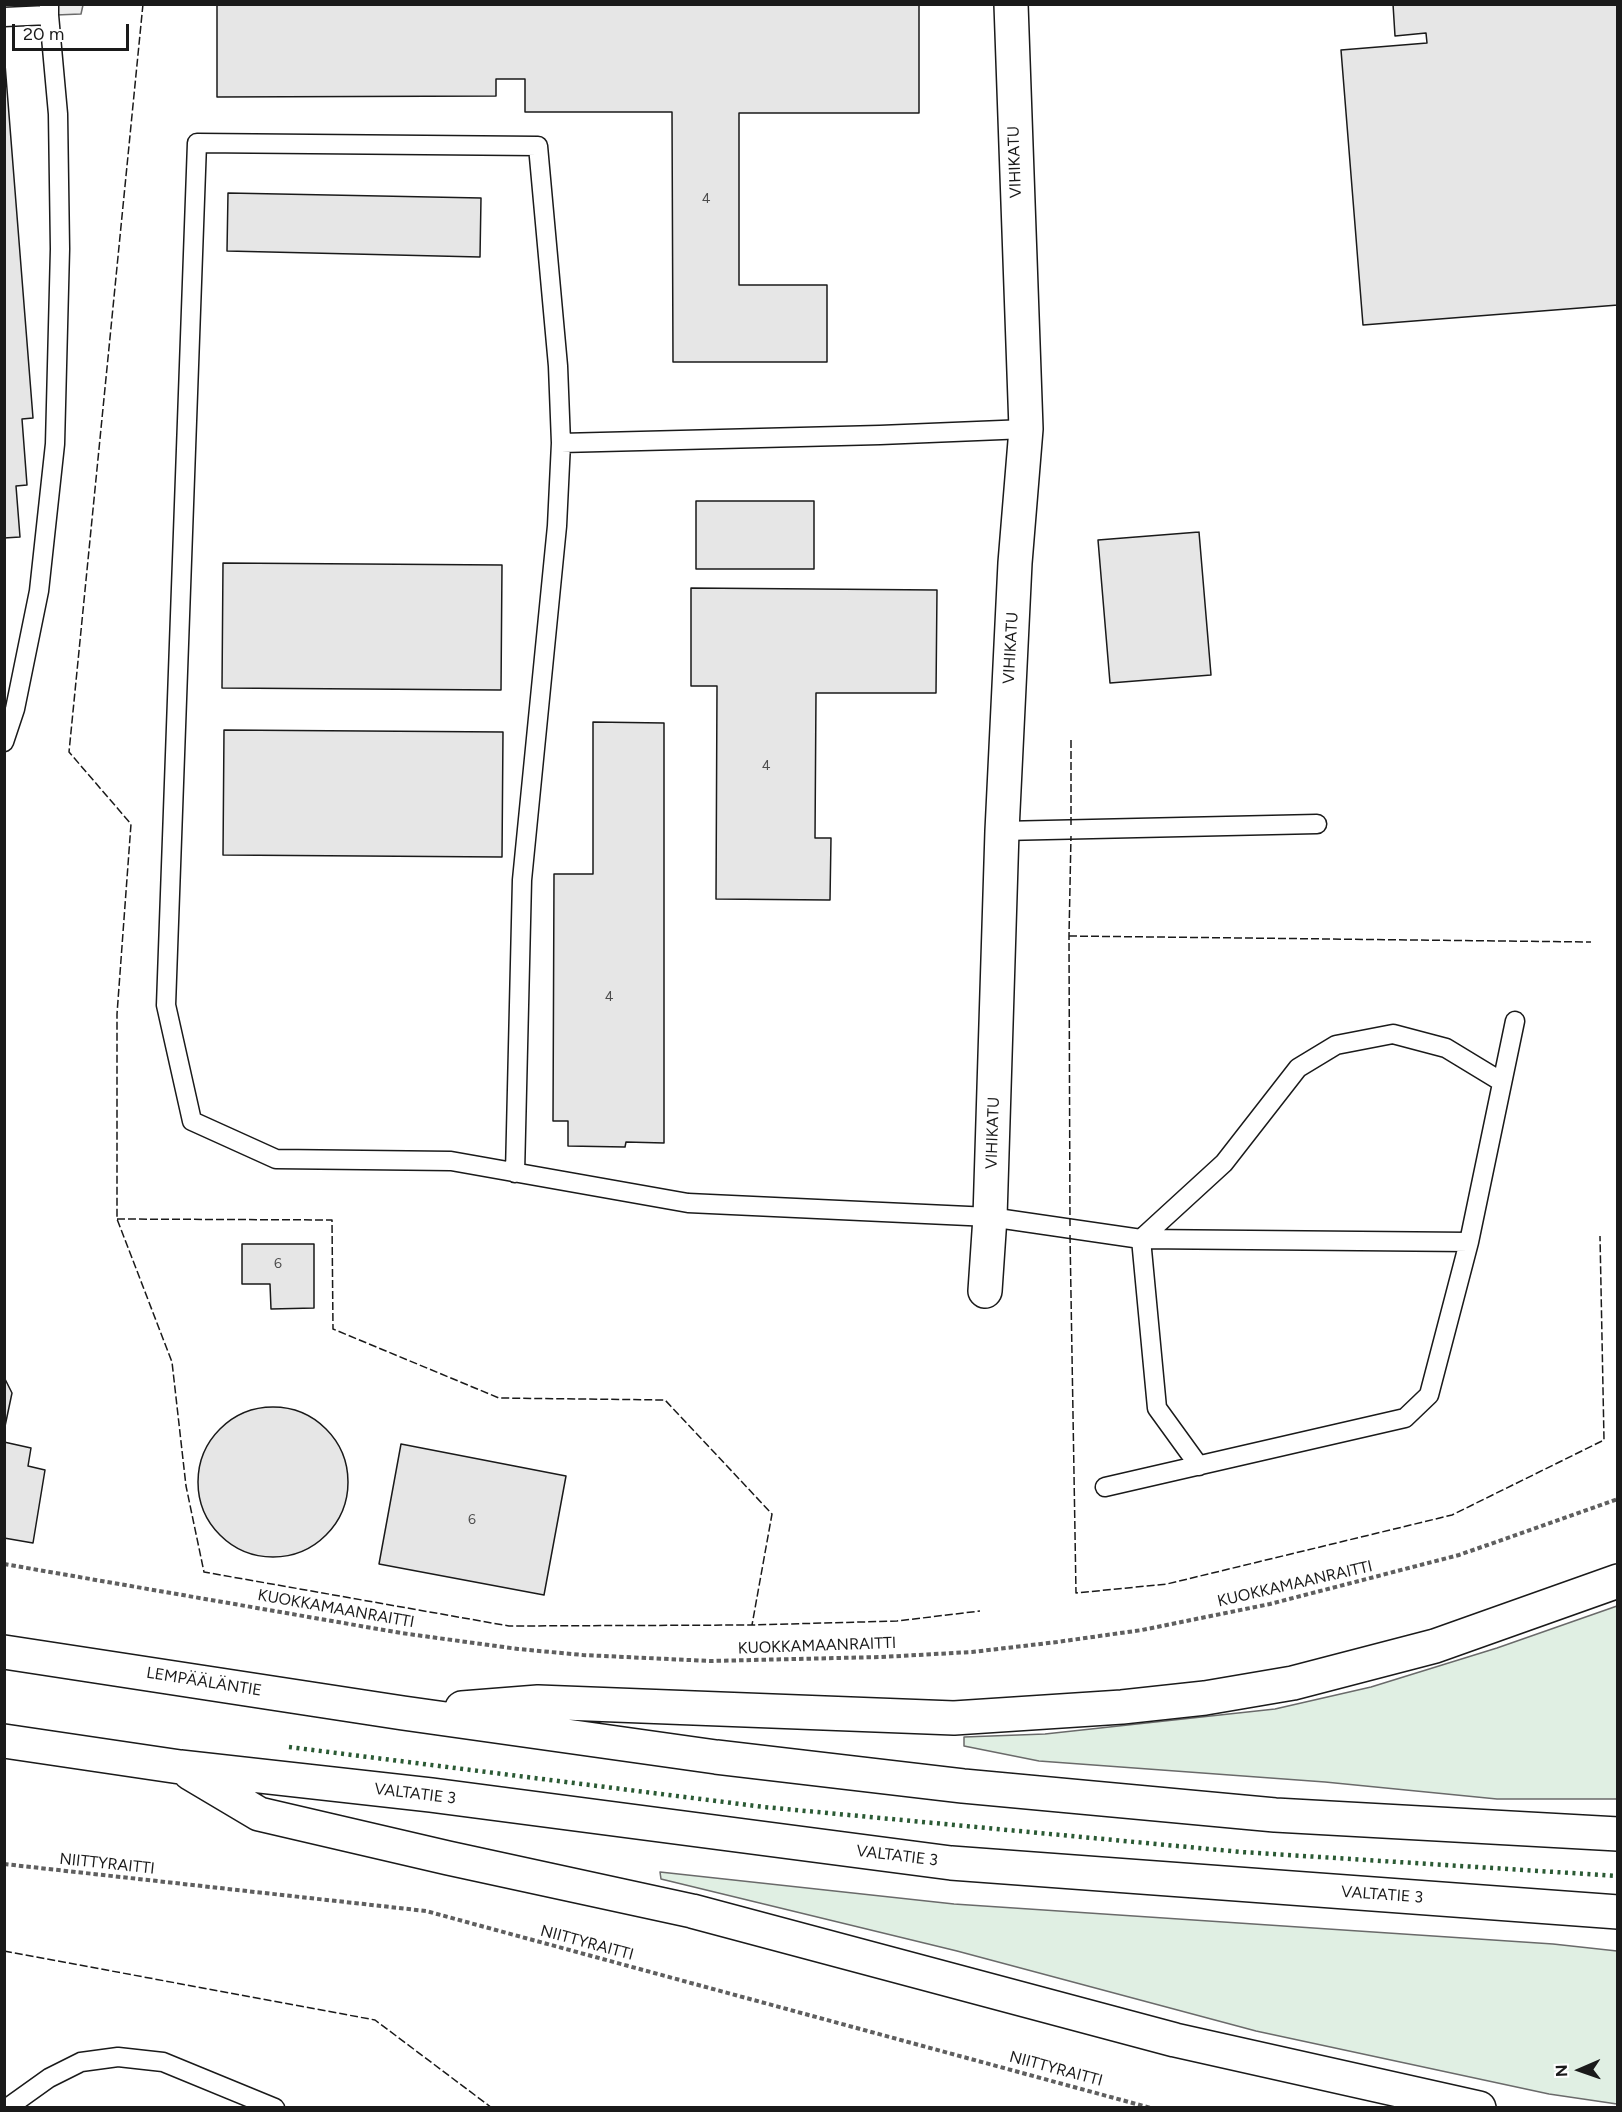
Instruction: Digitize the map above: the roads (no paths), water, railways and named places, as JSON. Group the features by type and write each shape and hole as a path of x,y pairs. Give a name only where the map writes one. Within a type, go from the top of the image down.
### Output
{"main road":[{"name":"VIHIKATU","path":"985,1291 990,1217 1002,831 1015,562 1026,429 1011,4"},
{"path":"403,1713 538,1702 954,1718 1122,1707 1205,1698 1293,1683 1435,1646 1617,1581"},
{"name":"LEMPÄÄLÄNTIE","path":"4,1652 403,1713"},
{"path":"403,1713 716,1757 963,1786 1275,1815 1617,1834"},
{"path":"4,1741 180,1767 259,1814 692,1911 1175,2040 1479,2108"},
{"name":"VALTATIE 3","path":"180,1767 431,1795 951,1863 1617,1912"}],"lane":[{"path":"4,17 49,10 58,114 60,249 55,444 39,591 15,709 4,742"},
{"path":"515,1173 522,880 557,526 561,443 558,366 538,146 197,143 166,1005 192,1121 276,1159 451,1161 515,1173 688,1203 990,1217 1141,1239 1470,1242"},
{"path":"561,443 1026,429"},
{"path":"1002,831 1317,824"},
{"path":"1105,1487 1405,1418 1429,1395 1470,1242 1515,1021"},
{"path":"1141,1239 1224,1163 1298,1068 1336,1045 1393,1034 1446,1048 1502,1082"},
{"path":"1141,1239 1157,1408 1199,1466"},
{"path":"7,2108 49,2078 81,2062 118,2057 163,2062 275,2108"}]}
